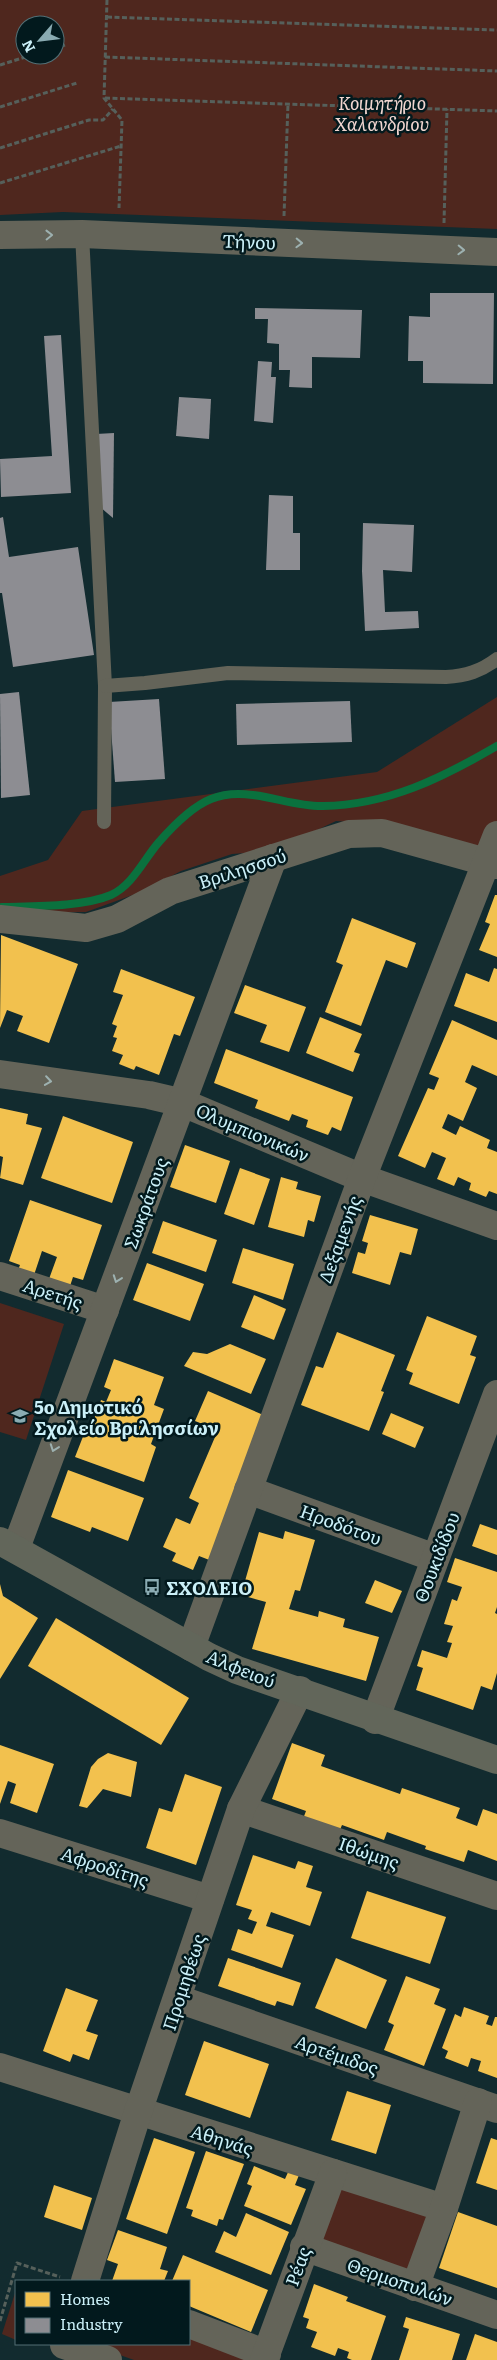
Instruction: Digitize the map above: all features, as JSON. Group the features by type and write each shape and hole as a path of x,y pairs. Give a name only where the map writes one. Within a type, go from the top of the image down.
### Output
{"street":[{"name":"Τήνου","path":"0,236 82,234 497,252"},
{"name":"Βριλησσού","path":"0,919 86,928 100,926 170,891 349,834 366,832 382,833 492,863"},
{"name":"Δεξαμενής","path":"191,1647 362,1178 492,863 497,836"},
{"name":"Σωκράτους","path":"8,1545 105,1310 273,858"},
{"name":"Ολυμπιονικών","path":"0,1074 149,1094 183,1102 362,1178 497,1226"},
{"name":"Αρετής","path":"0,1276 105,1310"},
{"name":"Θουκιδίδου","path":"375,1720 497,1394"},
{"name":"Ηροδότου","path":"248,1490 435,1558"},
{"name":"Αλφειού","path":"8,1545 191,1647 237,1670 300,1690 375,1720 497,1760"},
{"name":"Προμηθέως","path":"74,2280 138,2112 178,1999 241,1809 300,1690"},
{"name":"Ιθώμης","path":"241,1809 497,1896"},
{"name":"Αφροδίτης","path":"0,1833 210,1899"},
{"name":"Αρτέμιδος","path":"178,1999 487,2106"},
{"name":"Αθηνάς","path":"0,2067 444,2208"},
{"path":"415,2287 444,2208 487,2106"},
{"name":"Ρέας","path":"265,2357 304,2247 333,2173"},
{"name":"Θερμοπυλών","path":"304,2247 497,2315"},
{"path":"190,2324 265,2357"},
{"path":"63,2349 108,2360"}],"lane":[{"path":"82,234 105,686 104,822"},
{"path":"105,686 228,673 463,676 478,671 497,659"}],"path":[{"path":"107,0 104,98 122,120 119,209"},
{"path":"107,17 497,30"},
{"path":"105,57 497,70"},
{"path":"0,65 15,60"},
{"path":"0,107 77,83"},
{"path":"104,98 497,111"},
{"path":"284,216 288,104"},
{"path":"0,148 89,120 103,120 113,109"},
{"path":"444,223 448,109"},
{"path":"0,183 121,146"},
{"path":"0,2321 17,2264 74,2280"}],"green space":[{"name":"Κοιμητήριο Χαλανδρίου","path":"0,0 497,0 497,229 63,212 0,215"},
{"path":"497,697 497,828 483,849 395,825 336,821 273,851 232,854 181,871 141,892 86,912 0,913 0,876 48,860 82,811 377,772"},
{"name":"5ο Δημοτικό Σχολείο Βριλησσίων","path":"0,1303 64,1324 26,1440 0,1432"},
{"path":"337,2180 430,2210 405,2275 315,2244"},
{"path":"15,2293 15,2340 2,2334"},
{"path":"190,2334 257,2360 134,2360 92,2345 190,2345"}],"building: Homes":[{"path":"495,895 497,895 497,957 479,950 490,924 485,922"},
{"path":"352,918 416,943 407,968 386,960 361,1026 325,1012 343,965 336,962"},
{"path":"1,935 78,964 49,1043 17,1031 23,1016 7,1010 0,1028"},
{"path":"494,968 497,969 497,1022 454,1006 466,973 489,982"},
{"path":"121,969 195,997 180,1036 174,1034 159,1075 136,1066 134,1070 119,1064 123,1055 112,1051 117,1038 113,1037 117,1026 112,1024 123,995 113,992"},
{"path":"245,985 306,1007 289,1052 260,1042 267,1025 234,1013"},
{"path":"320,1017 362,1034 354,1052 360,1054 353,1072 306,1053"},
{"path":"452,1020 497,1040 497,1076 472,1065 465,1082 477,1088 463,1121 448,1114 442,1128 456,1135 460,1126 490,1140 487,1148 497,1152 497,1194 489,1191 486,1197 469,1190 471,1183 458,1177 454,1186 437,1179 446,1158 432,1152 425,1168 398,1156 428,1088 434,1090 439,1078 429,1074"},
{"path":"226,1049 353,1097 341,1131 332,1127 328,1135 306,1127 308,1120 292,1114 289,1121 255,1108 258,1100 214,1083"},
{"path":"0,1108 28,1114 26,1124 42,1128 23,1185 0,1178 3,1157 0,1156"},
{"path":"63,1116 133,1142 112,1203 41,1178"},
{"path":"185,1145 230,1161 216,1203 170,1187"},
{"path":"240,1168 270,1179 254,1225 224,1214"},
{"path":"281,1177 298,1182 296,1189 321,1196 314,1222 308,1220 304,1237 268,1227"},
{"path":"30,1200 102,1225 83,1280 73,1277 70,1286 49,1279 57,1257 42,1251 34,1275 18,1270 20,1265 9,1261"},
{"path":"370,1215 418,1229 411,1255 400,1252 390,1285 352,1273 358,1252 365,1254 368,1243 362,1241"},
{"path":"163,1221 217,1240 206,1272 152,1253"},
{"path":"243,1248 294,1264 283,1300 232,1283"},
{"path":"147,1263 204,1284 190,1321 133,1300"},
{"path":"254,1295 286,1309 274,1340 241,1327"},
{"path":"427,1316 477,1336 470,1355 476,1357 459,1404 409,1384 413,1373 406,1370"},
{"path":"337,1332 395,1355 381,1391 384,1392 369,1431 301,1405 316,1366 323,1368"},
{"path":"230,1344 266,1359 251,1394 184,1366 193,1352 207,1354"},
{"path":"114,1359 164,1377 154,1405 164,1409 151,1444 156,1447 144,1482 75,1457 84,1434 88,1436 101,1400 106,1402 111,1390 104,1387"},
{"path":"208,1391 268,1417 217,1563 199,1556 193,1570 172,1561 176,1553 163,1547 176,1518 190,1524 199,1503 189,1498 218,1430 195,1421"},
{"path":"391,1413 424,1427 415,1448 382,1434"},
{"path":"68,1470 144,1498 128,1541 92,1527 90,1532 51,1517"},
{"path":"480,1524 497,1530 497,1555 472,1546"},
{"path":"285,1531 315,1540 300,1591 295,1590 289,1609 318,1617 319,1611 345,1619 343,1627 379,1637 366,1681 252,1649 266,1602 241,1595 259,1532 283,1539"},
{"path":"455,1558 497,1572 497,1607 495,1613 497,1614 497,1673 492,1690 481,1686 473,1710 416,1690 423,1668 417,1666 422,1650 447,1658 452,1643 447,1642 453,1626 444,1624 452,1599 457,1601 462,1587 447,1582"},
{"path":"375,1580 402,1591 392,1613 365,1603"},
{"path":"0,1584 3,1596 38,1618 0,1679"},
{"path":"56,1618 189,1698 161,1745 28,1666"},
{"path":"292,1743 325,1755 321,1766 400,1794 402,1788 460,1808 456,1818 477,1826 483,1809 497,1814 497,1861 468,1850 464,1862 425,1849 426,1846 387,1832 384,1840 342,1825 339,1832 303,1819 306,1811 272,1799"},
{"path":"0,1745 54,1764 37,1813 10,1803 16,1784 8,1781 0,1804"},
{"path":"108,1753 137,1762 131,1797 103,1789 87,1808 79,1806 91,1767 98,1759"},
{"path":"185,1774 222,1787 196,1865 146,1848 159,1808 172,1812"},
{"path":"253,1855 295,1869 298,1861 313,1866 306,1887 322,1892 310,1926 271,1912 266,1926 294,1935 282,1968 231,1950 238,1929 252,1934 257,1922 248,1919 252,1910 236,1905"},
{"path":"367,1891 446,1917 430,1964 351,1938"},
{"path":"228,1958 301,1983 293,2006 277,2001 275,2006 218,1986"},
{"path":"336,1958 387,1980 366,2029 315,2008"},
{"path":"406,1976 440,1989 434,2004 446,2009 424,2066 384,2050 394,2025 388,2022"},
{"path":"66,1988 98,2000 86,2031 98,2035 89,2060 73,2054 70,2062 43,2051"},
{"path":"464,2007 489,2016 486,2024 492,2026 495,2017 497,2017 497,2078 478,2071 481,2061 471,2058 468,2067 445,2058 448,2051 442,2048 455,2014 461,2017"},
{"path":"204,2041 269,2064 250,2118 185,2095"},
{"path":"347,2091 391,2105 376,2154 331,2140"},
{"path":"154,2138 195,2152 167,2234 126,2219"},
{"path":"491,2138 497,2140 497,2190 476,2183"},
{"path":"206,2151 244,2164 223,2220 219,2219 217,2226 191,2216 193,2210 186,2208"},
{"path":"254,2166 285,2179 289,2170 299,2175 295,2185 306,2189 291,2225 244,2206 252,2186 247,2184"},
{"path":"54,2185 92,2198 82,2230 44,2217"},
{"path":"458,2212 497,2226 497,2288 439,2268"},
{"path":"246,2213 289,2232 271,2275 215,2252 224,2231 236,2237"},
{"path":"118,2230 167,2247 160,2269 168,2271 164,2280 112,2280 118,2264 107,2260"},
{"path":"183,2255 268,2290 251,2332 190,2306 190,2280 172,2280"},
{"path":"314,2284 348,2297 346,2301 386,2316 371,2360 352,2360 347,2358 349,2352 338,2348 335,2356 311,2347 317,2332 306,2328 309,2319 303,2317"},
{"path":"406,2317 460,2334 452,2360 399,2360 409,2329 403,2327"},
{"path":"475,2334 497,2342 497,2360 466,2360"}],"building: Industry":[{"path":"430,293 494,293 493,384 423,383 423,361 408,361 409,316 430,317"},
{"path":"255,308 362,310 360,358 312,357 312,388 289,387 290,370 279,370 279,344 267,343 268,319 255,319"},
{"path":"61,335 71,493 1,497 0,459 52,456 44,336"},
{"path":"258,361 272,362 271,377 276,377 273,423 254,421"},
{"path":"179,397 211,399 209,439 176,436"},
{"path":"114,433 113,518 100,507 96,434"},
{"path":"269,495 293,496 293,533 300,533 300,570 266,570"},
{"path":"3,517 9,557 78,547 94,655 13,667 2,593 0,593 0,518"},
{"path":"363,523 414,525 412,572 383,570 385,612 418,611 419,628 365,631 362,571"},
{"path":"19,692 30,795 1,798 0,694"},
{"path":"159,699 165,779 115,782 109,702"},
{"path":"350,701 352,742 237,745 236,704"}],"waterway":[{"path":"2,907 87,902 119,891 132,878 176,823 196,807 211,799 239,794 323,806 370,801 414,788 435,779 497,746"}],"place":[{"name":"5ο Δημοτικό Σχολείο Βριλησσίων","path":"20,1416"},
{"name":"ΣΧΟΛΕΙΟ","path":"152,1587"}]}
